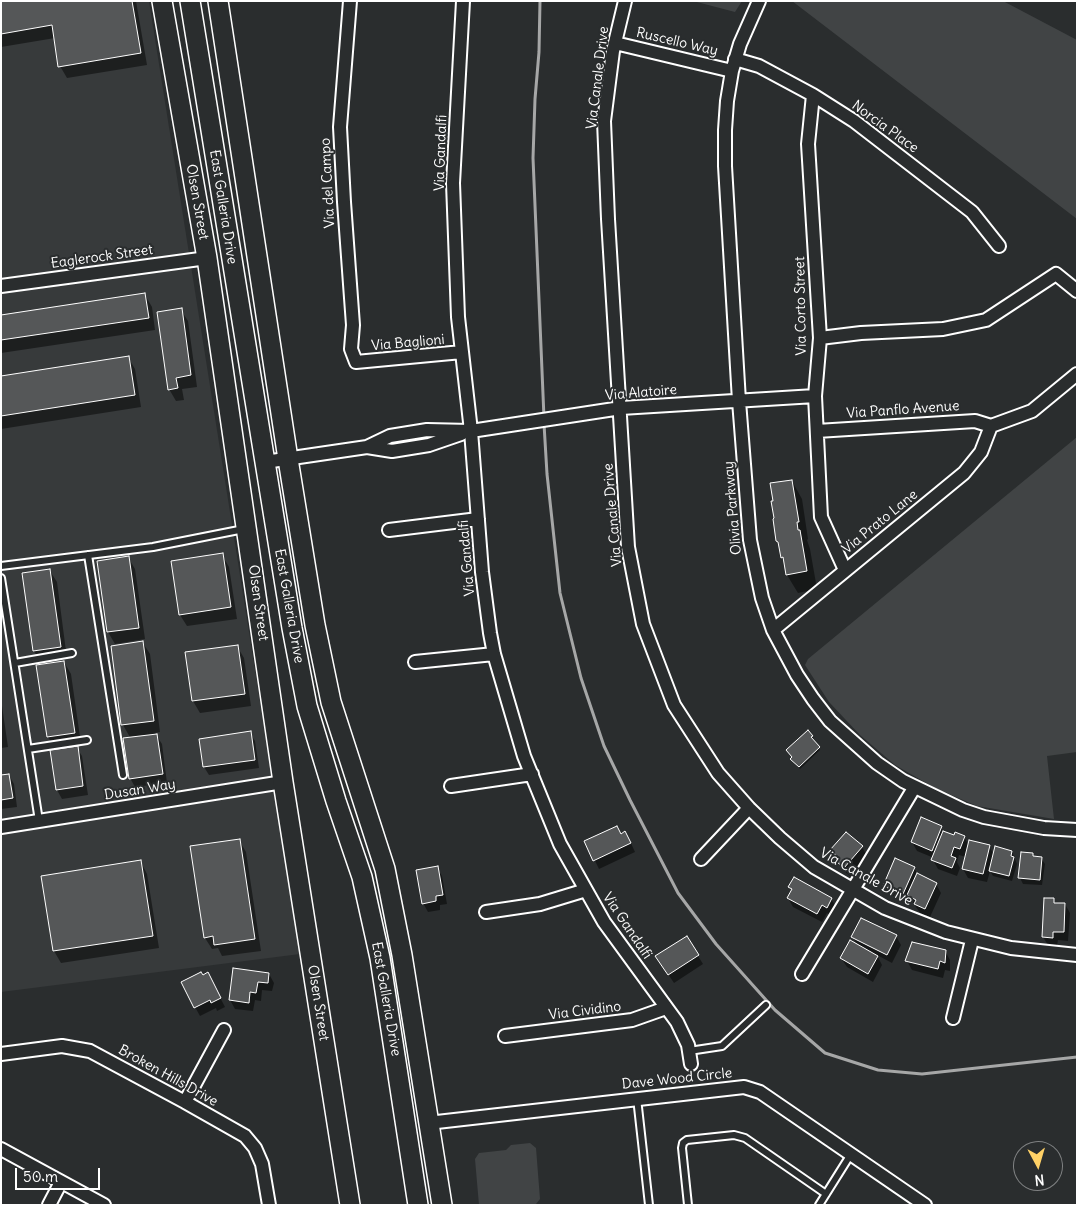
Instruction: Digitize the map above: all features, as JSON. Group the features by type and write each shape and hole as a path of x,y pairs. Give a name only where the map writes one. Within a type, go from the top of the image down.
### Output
{"main road":[{"name":"Olsen Street","path":"162,1 207,258 283,782 350,1205"},
{"name":"East Galleria Drive","path":"190,1 292,628 307,706 362,877 386,988 418,1205"},
{"name":"East Galleria Drive","path":"218,1 288,459 316,625 331,702 385,870 402,956 442,1205"},
{"path":"386,988 396,1002 414,1111 428,1123"}],"street":[{"name":"Via del Campo","path":"350,1 340,127 353,325 351,349 356,362"},
{"name":"Via Gandalfi","path":"463,1 454,183 458,317 471,431 482,572 494,654 532,774 560,844 604,922 677,1022 688,1045 691,1064"},
{"name":"Via Canale Drive","path":"625,1 615,43 604,121 608,219 628,547 643,624 674,706 718,773 749,808 814,867 853,891 919,923 972,940 1011,948 1077,955"},
{"name":"Olivia Parkway","path":"759,1 734,65 727,101 725,166 739,401 752,556 762,598 773,630 797,675 830,721 877,763 914,788 963,810 984,817 1044,828 1077,830"},
{"name":"Ruscello Way","path":"615,43 734,65"},
{"name":"Norcia Place","path":"734,65 759,66 854,121 972,212 998,246"},
{"name":"Via Corto Street","path":"813,96 808,144 820,338 815,396 821,517 844,570"},
{"name":"Eaglerock Street","path":"1,286 207,258"},
{"path":"820,338 860,333 944,329 986,320 1056,274 1077,291"},
{"name":"Via Baglioni","path":"356,362 462,352"},
{"path":"991,426 1032,411 1077,374"},
{"name":"Via Alatoire","path":"265,462 367,448 392,451 429,445 471,431 621,408 815,396"},
{"name":"Via Panflo Avenue","path":"817,431 975,421 991,426"},
{"name":"Via Prato Lane","path":"773,630 964,473 981,452 991,426"},
{"path":"389,530 478,519"},
{"path":"415,662 494,654"},
{"path":"451,786 532,774"},
{"name":"Dusan Way","path":"1,827 283,782"},
{"path":"802,974 914,788"},
{"path":"701,859 749,808"},
{"path":"486,912 540,904 586,890"},
{"path":"952,1018 972,940"},
{"name":"Via Cividino","path":"505,1036 632,1020 666,1008"},
{"path":"185,1102 224,1030"},
{"name":"Broken Hills Drive","path":"1,1054 62,1046 90,1051 185,1102 245,1136 255,1148 262,1164 269,1205"},
{"name":"Dave Wood Circle","path":"428,1123 744,1087 760,1092 925,1205"},
{"path":"1,1149 104,1205"},
{"path":"49,1205 61,1182"}],"lane":[{"path":"1,566 152,547 247,528"},
{"path":"88,556 123,775"},
{"path":"1,578 39,821"},
{"path":"15,663 72,653"},
{"path":"28,749 87,740"},
{"path":"689,1051 722,1046 766,1005"},
{"path":"636,1098 649,1205"},
{"path":"688,1205 683,1143 687,1140 734,1135 745,1138 826,1194"},
{"path":"819,1205 851,1154"}],"shaded area":[{"path":"1,1 149,1 300,954 1,992"},
{"path":"693,1 742,1 735,12"},
{"path":"792,1 1003,1 1077,40 1077,219"},
{"path":"1077,437 1077,752 1047,756 1054,819 977,806 935,788 895,765 860,735 829,702 805,665 808,659"},
{"path":"530,1143 536,1148 540,1199 536,1204 479,1205 475,1159 479,1153 506,1150 511,1145"}],"building":[{"path":"1,1 132,1 141,53 58,67 52,25 1,34"},
{"path":"145,293 149,318 1,340 1,315"},
{"path":"182,308 191,375 176,378 178,388 168,390 157,312"},
{"path":"129,356 135,395 1,416 1,376"},
{"path":"792,480 799,522 797,522 798,530 800,530 807,571 786,575 783,557 781,558 778,542 776,541 770,483"},
{"path":"223,553 231,607 179,615 171,561"},
{"path":"129,556 139,628 107,632 97,561"},
{"path":"50,569 61,647 33,651 22,573"},
{"path":"143,641 154,721 121,725 111,646"},
{"path":"238,645 245,694 192,701 185,652"},
{"path":"64,661 75,733 47,737 36,665"},
{"path":"808,730 813,736 811,737 820,747 799,767 790,759 792,757 786,750"},
{"path":"251,731 255,760 203,767 199,739"},
{"path":"157,734 163,774 129,779 123,738"},
{"path":"78,746 83,786 56,790 50,750"},
{"path":"9,774 13,798 1,800 1,775"},
{"path":"921,817 942,826 932,851 911,842"},
{"path":"617,826 621,834 625,831 631,843 593,861 584,841"},
{"path":"943,831 954,835 955,832 965,836 960,849 954,847 951,856 956,858 952,868 931,860"},
{"path":"846,832 863,846 844,868 837,862 840,859 830,850"},
{"path":"240,839 255,939 214,945 213,936 204,938 190,846"},
{"path":"969,840 990,845 983,874 962,869"},
{"path":"995,846 1012,851 1011,856 1014,857 1009,876 989,871"},
{"path":"1021,852 1033,853 1033,856 1042,857 1040,880 1018,878"},
{"path":"895,858 915,867 903,894 883,886"},
{"path":"141,860 153,936 53,951 41,876"},
{"path":"438,866 443,895 436,896 436,901 422,904 416,870"},
{"path":"917,873 937,883 925,909 914,904 916,900 907,895"},
{"path":"794,877 832,898 827,908 822,905 817,914 787,898 792,889 788,887"},
{"path":"1044,898 1054,898 1054,903 1065,903 1064,932 1053,932 1053,938 1042,937"},
{"path":"861,918 897,935 887,955 851,937"},
{"path":"687,936 699,955 668,975 655,956"},
{"path":"850,940 878,956 868,974 840,958"},
{"path":"912,942 946,950 945,963 940,961 938,969 905,961"},
{"path":"233,968 269,973 268,983 258,982 256,993 250,992 249,1003 229,1000"},
{"path":"201,972 203,975 208,972 221,998 211,1003 210,1000 194,1008 181,982"}],"waterway":[{"path":"540,1 533,158 544,418"},
{"path":"544,424 547,474 560,593 581,678 604,746 630,800 678,893 716,944 775,1010 825,1053 878,1070 922,1074 1077,1057"}]}
